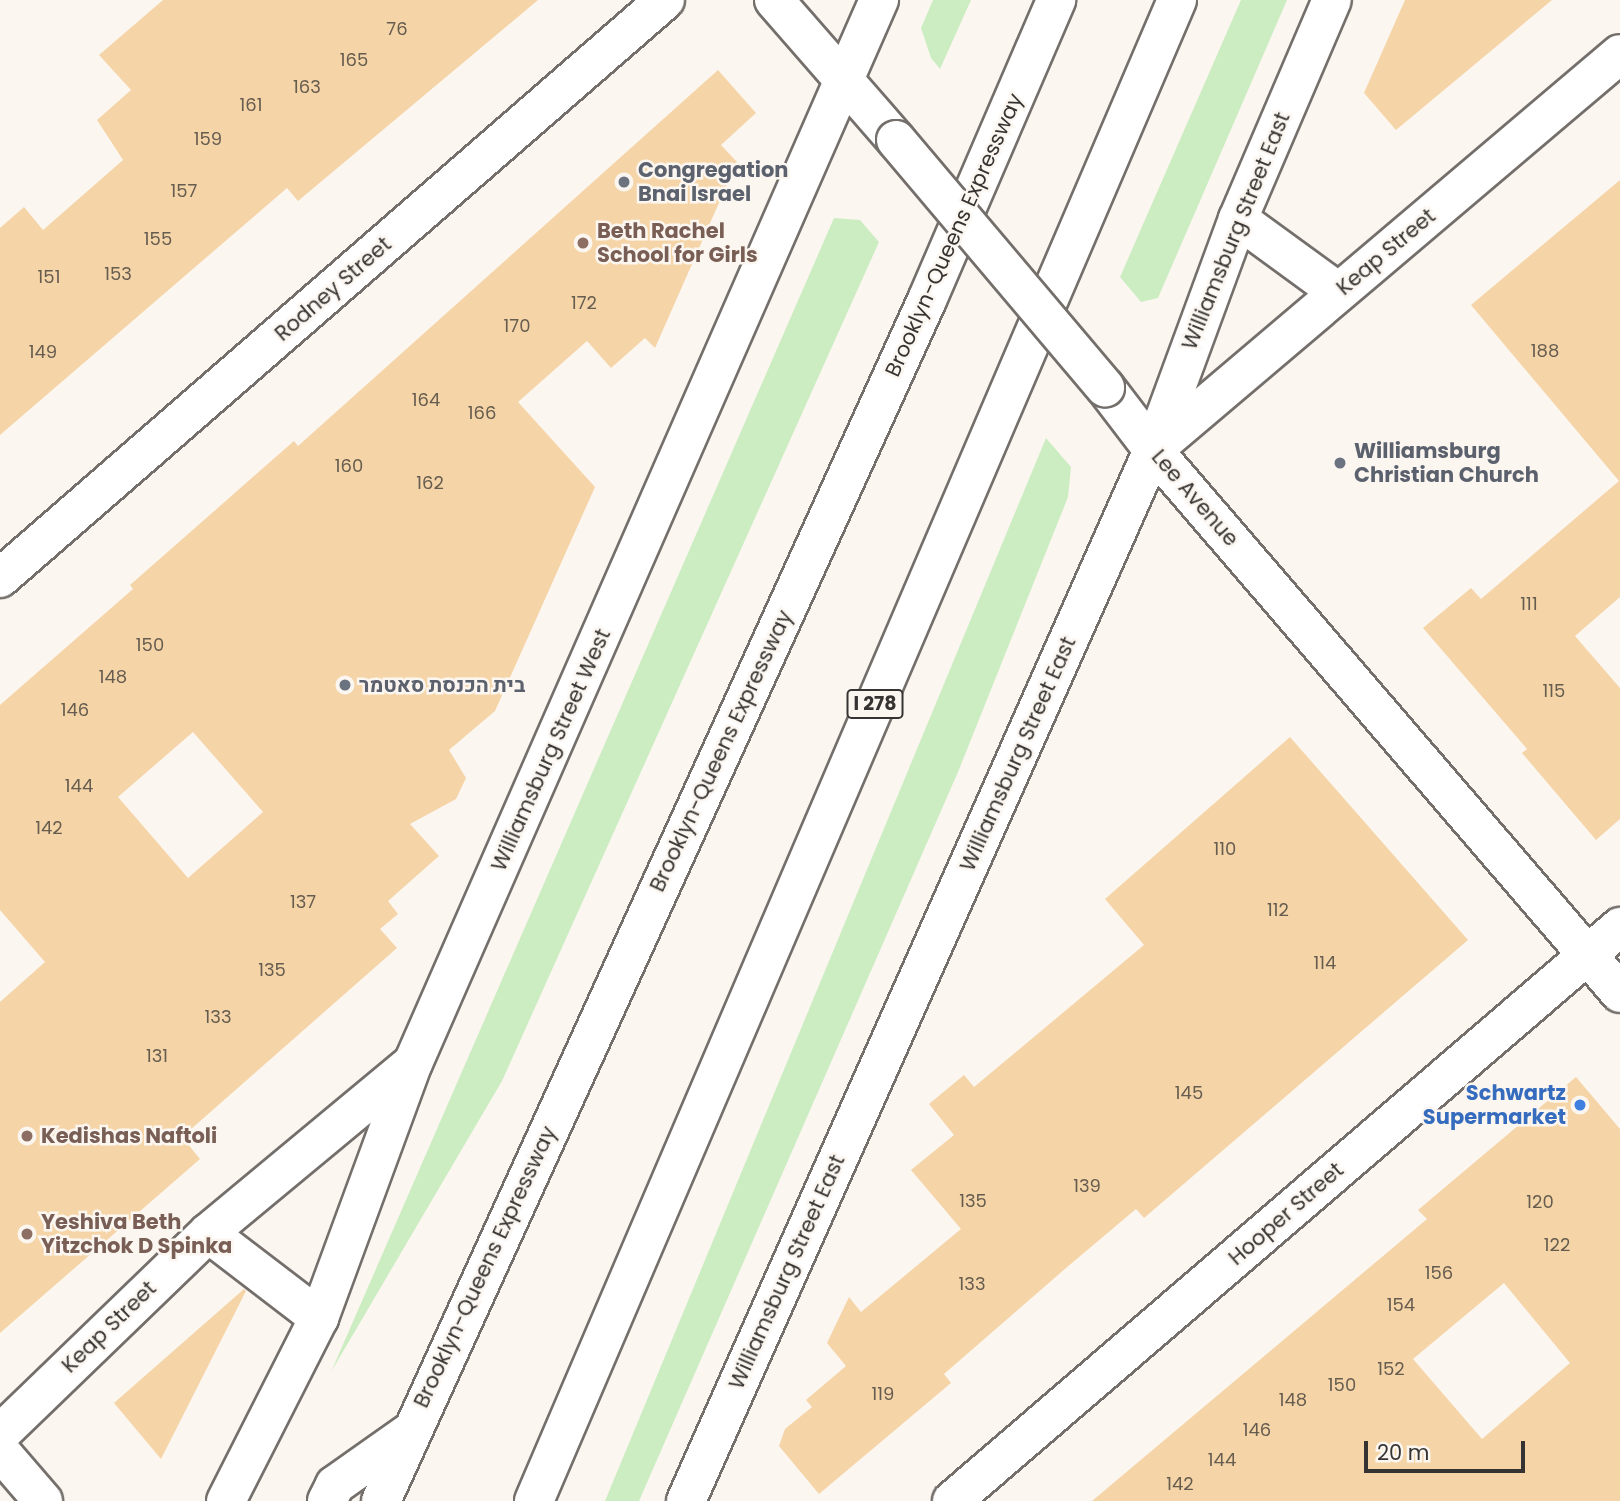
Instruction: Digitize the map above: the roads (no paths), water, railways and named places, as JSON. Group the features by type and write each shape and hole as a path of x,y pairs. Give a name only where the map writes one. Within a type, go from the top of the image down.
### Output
{"main road":[{"name":"Rodney Street","path":"0,578 665,0"},
{"name":"Lee Avenue","path":"774,0 1105,387 1153,450 1620,993"},
{"name":"Williamsburg Street West","path":"226,1501 319,1318 414,1063 879,0"},
{"name":"Brooklyn-Queens Expressway","path":"381,1501 410,1432 927,300 1056,0"},
{"name":"I 278","path":"534,1501 1177,0"},
{"name":"Williamsburg Street East","path":"686,1501 1153,450 1238,219 1332,0"},
{"name":"Keap Street","path":"1153,450 1620,54"},
{"path":"1238,219 1338,292"},
{"name":"Hooper Street","path":"951,1501 1620,927"},
{"name":"Keap Street","path":"0,1434 208,1233 414,1063"},
{"path":"208,1233 319,1318"},
{"path":"327,1501 335,1485 410,1432"},
{"path":"0,1451 43,1501"}],"place":[{"name":"Congregation Bnai Israel","path":"624,182"},
{"name":"Beth Rachel School for Girls","path":"583,243"},
{"name":"Williamsburg Christian Church","path":"1340,463"},
{"name":"בית הכנסת סאטמר","path":"345,685"},
{"name":"Schwartz Supermarket","path":"1580,1105"},
{"name":"Kedishas Naftoli","path":"27,1136"},
{"name":"Yeshiva Beth Yitzchok D Spinka","path":"27,1234"}]}
